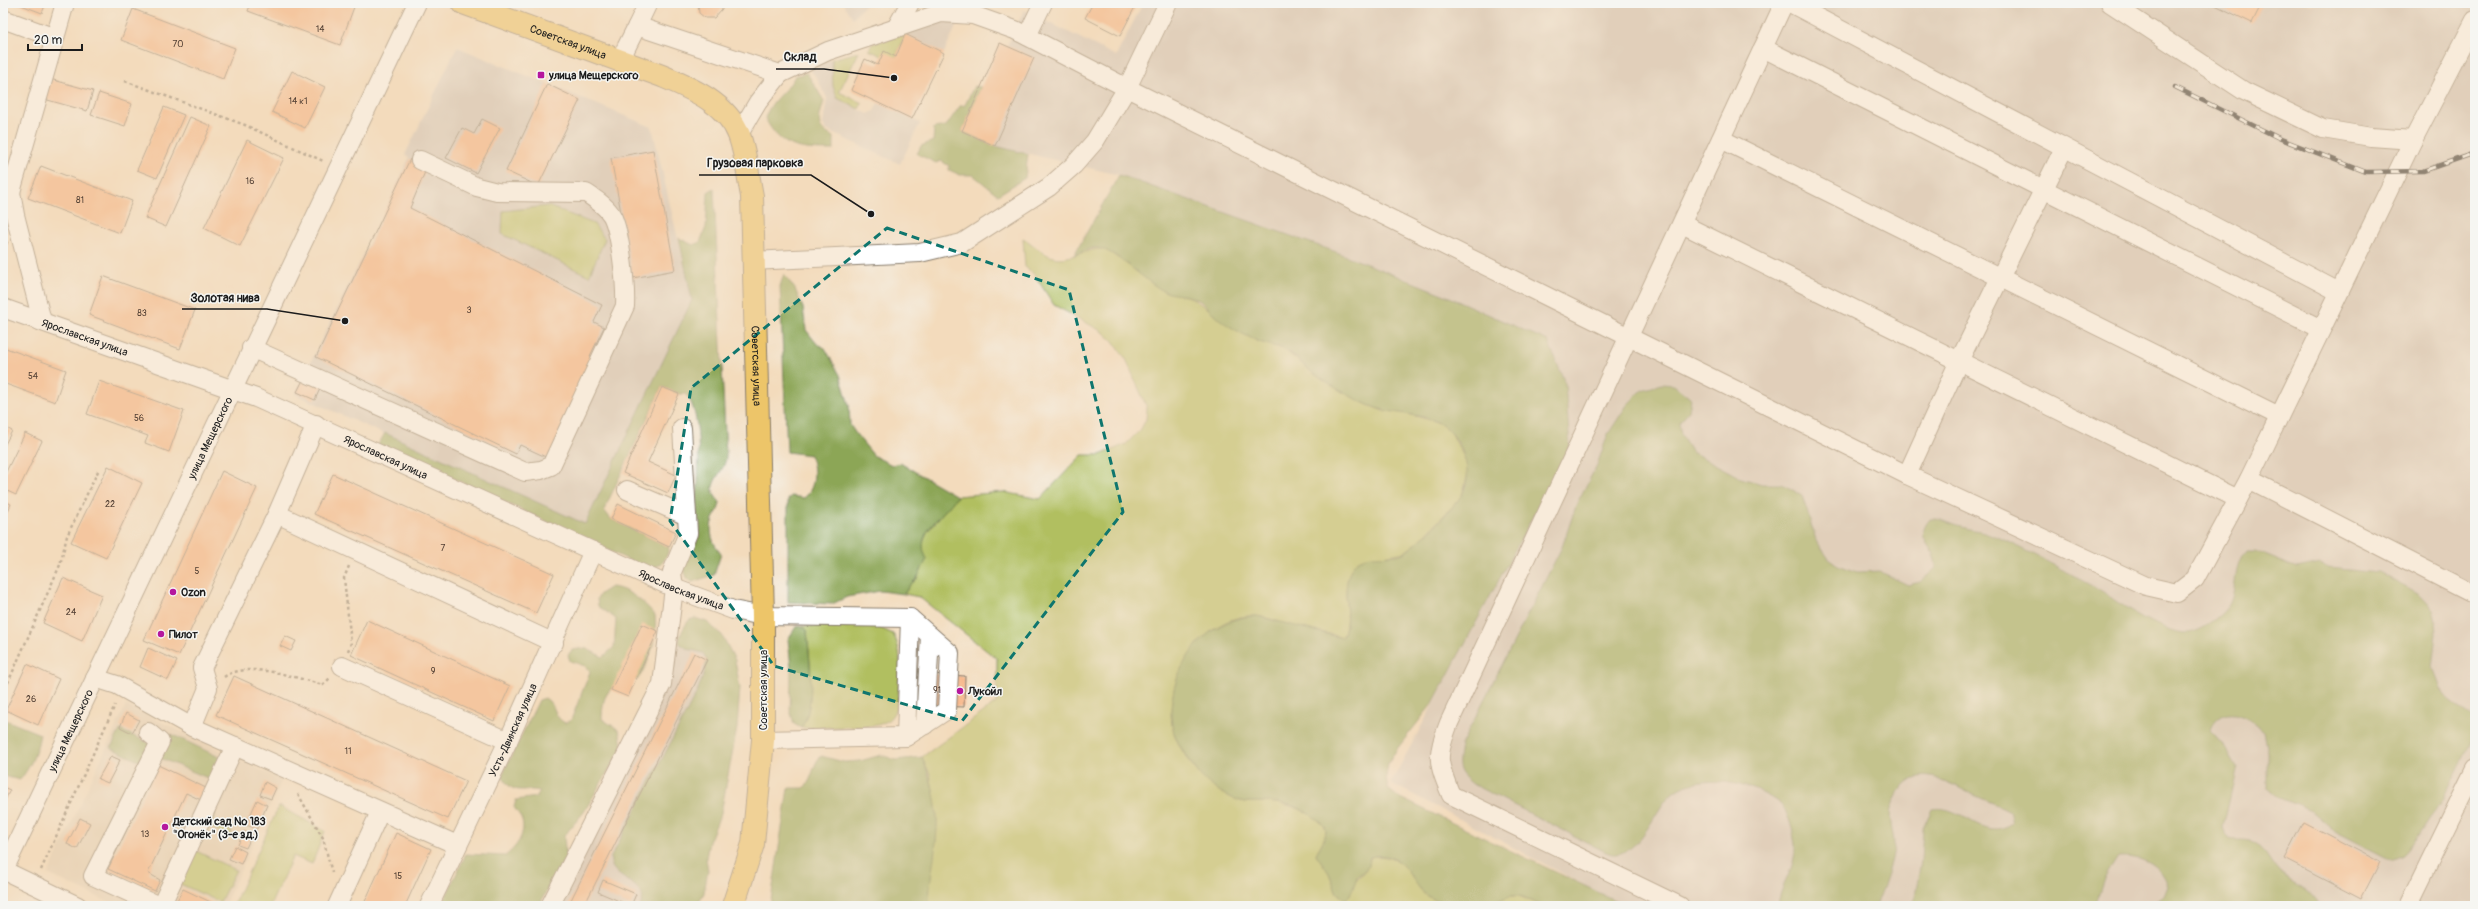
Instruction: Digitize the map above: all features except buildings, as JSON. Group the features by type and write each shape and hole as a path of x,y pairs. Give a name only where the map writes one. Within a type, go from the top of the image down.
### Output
{"main road":[{"name":"Советская улица","path":"463,3 619,62 662,76 692,89 726,114 739,134 752,196 752,261 763,616 763,740 753,844 733,906"}],"street":[{"path":"42,321 7,186 66,3"},
{"name":"улица Мещерского","path":"3,871 251,348 417,3"},
{"path":"619,62 648,3"},
{"path":"896,28 910,3"},
{"path":"1027,36 1043,3"},
{"path":"752,261 920,253 962,243 1049,187 1074,165 1095,141 1127,88 1168,3"},
{"path":"1680,906 1451,795 1441,772 1438,750 1449,723 1630,337 1784,3"},
{"path":"1790,3 2339,292"},
{"path":"2110,3 2244,91 2323,129 2372,137 2413,140"},
{"path":"739,134 758,102 780,74 823,53 941,13 973,15 1027,36 1127,88 1907,475 2146,586 2177,593 2195,579 2249,479 2413,140 2475,20"},
{"path":"3,19 55,38"},
{"path":"637,26 780,74"},
{"path":"1763,48 2321,329"},
{"path":"1721,139 2280,416"},
{"path":"1907,475 1959,361 2042,189 2064,148"},
{"path":"251,348 525,472 541,470 551,466 626,306 626,286 612,217 598,201 586,192 497,192 477,187 420,160"},
{"path":"1682,224 2238,499"},
{"name":"Ярославская улица","path":"3,308 232,388 316,424 674,588 733,610 763,616 910,618"},
{"path":"192,727 208,688 202,668 277,514 316,424"},
{"path":"550,906 662,684 674,588 672,572 688,533 682,428"},
{"path":"2249,479 2475,595"},
{"path":"627,490 687,516"},
{"path":"277,514 554,643"},
{"name":"Усть-Двинская улица","path":"429,906 554,643 593,552"},
{"path":"763,740 906,737 947,710 950,653 910,618"},
{"path":"906,737 910,618"},
{"path":"342,666 508,741"},
{"path":"95,678 123,688 192,727 457,845"},
{"path":"148,732 160,742 93,876 160,906 235,746"},
{"path":"2408,906 2475,769"},
{"path":"338,903 380,812"},
{"path":"3,871 34,884 78,906"}],"path":[{"path":"125,81 245,125 337,168"},
{"path":"3,694 60,565 67,536 98,468"},
{"path":"208,688 231,672 254,669 323,685 342,666 351,643 344,578 355,550"},
{"path":"34,884 123,688"},
{"path":"284,768 322,838 338,903"}],"highlighted area":[{"path":"887,228 1069,290 1123,512 962,721 774,666 670,521 691,388"}],"shaded area":[{"path":"843,3 867,3 853,18"},
{"path":"1143,3 2475,3 2475,906 1624,906 1391,783 1570,447 1119,175 995,146 1034,58 1007,46 1024,10 1116,56"},
{"path":"960,18 944,53 905,34 908,28"},
{"path":"457,47 652,127 692,300 585,525 295,394 386,209 409,158 405,155"},
{"path":"832,59 833,86 837,98 868,114 874,111 878,103 920,123 900,164 826,130 823,124 827,98 816,77 810,70"},
{"path":"679,643 688,649 703,653 707,660 704,674 696,694 611,857 610,864 619,875 639,889 642,896 642,903 640,906 546,906"},
{"name":"Детский сад № 183 \"Огонёк\" (3-е зд.)","path":"126,705 282,780 224,906 117,906 48,874"}],"green space":[{"path":"905,34 896,57 882,56 869,50 872,44"},
{"path":"859,52 839,92 862,103 859,109 837,98 833,86 832,59"},
{"path":"807,73 824,101 820,122 823,130 834,137 834,150 812,150 794,146 785,142 771,129 765,118 772,105 788,87 795,76"},
{"path":"974,86 981,87 962,131 995,146 1028,154 1025,178 998,195 973,175 960,175 949,170 949,166 941,161 936,163 917,154 921,146 933,141 934,128 946,126 960,106 965,105"},
{"path":"1119,175 1339,253 1445,295 1548,341 1565,383 1570,447 1433,703 1397,749 1388,764 1386,777 1388,789 1398,797 1627,906 1554,907 1544,906 1529,899 1515,896 1507,897 1484,906 1470,907 1449,904 1436,900 1427,895 1419,888 1401,864 1393,858 1383,856 1370,857 1369,866 1357,877 1350,896 1345,899 1337,893 1329,873 1316,854 1326,832 1325,827 1321,822 1308,813 1290,805 1243,802 1227,796 1204,779 1187,757 1179,745 1174,732 1171,706 1175,686 1182,668 1192,651 1205,637 1220,626 1238,619 1257,616 1342,638 1347,620 1347,581 1355,563 1365,557 1397,555 1409,550 1416,544 1443,518 1461,496 1467,481 1467,466 1460,446 1448,429 1443,425 1416,415 1377,408 1354,398 1332,386 1310,371 1297,358 1287,351 1260,342 1236,330 1218,318 1203,303 1195,298 1166,292 1120,259 1102,249 1094,248 1074,255"},
{"path":"714,188 726,456 725,462 714,484 713,490 715,496 720,502 713,519 711,533 712,538 721,554 714,575 692,582 687,578 683,566 696,544 700,530 697,512 698,431 691,403 685,394 679,394 662,387 604,510 611,519 669,547 667,556 663,562 656,567 648,569 468,485 378,445 385,433 585,524 692,300 679,238 693,245 700,242 706,227 708,192"},
{"path":"548,206 594,224 605,239 589,276 502,234 503,211"},
{"path":"1023,238 1039,250 1057,258 1064,258 1091,250 1105,249 1167,292 1190,297 1259,342 1281,347 1319,377 1359,401 1383,411 1397,411 1434,421 1445,426 1452,434 1467,463 1468,474 1462,495 1419,541 1405,552 1357,561 1347,581 1346,620 1342,638 1255,616 1230,620 1213,630 1198,644 1186,661 1177,680 1172,700 1172,720 1176,738 1193,767 1218,790 1228,796 1244,802 1275,803 1303,810 1321,823 1326,832 1316,854 1329,873 1337,893 1341,896 1369,866 1370,857 1381,856 1396,860 1405,866 1411,873 1421,891 1429,897 1446,903 1471,906 929,906 929,882 936,840 935,803 930,774 922,757 997,702 997,659 919,597 904,594 910,585 918,578 923,551 922,542 927,532 957,496 1003,492 1040,499 1082,455 1100,455 1126,444 1141,429 1146,419 1147,408 1126,359 1113,341 1103,332 1054,305 1034,274 1025,267"},
{"path":"784,274 795,289 803,308 806,330 817,344 825,348 840,375 849,405 850,425 856,434 874,456 892,465 900,463 957,496 926,533 923,550 927,559 917,578 904,594 880,591 847,597 832,604 788,602 788,500 791,496 804,498 808,494 813,483 814,472 810,455 787,452 780,286"},
{"path":"1662,384 1674,385 1691,399 1689,411 1679,422 1681,434 1692,452 1741,478 1762,484 1782,484 1802,495 1816,540 1829,559 1838,565 1858,572 1879,571 1908,585 1920,582 1936,568 1933,554 1924,538 1923,532 1930,519 1939,519 1957,526 1987,533 2003,540 2078,578 2151,622 2176,632 2187,633 2206,625 2223,612 2232,598 2238,566 2246,551 2255,551 2297,568 2319,563 2328,568 2379,573 2418,594 2433,610 2437,633 2433,668 2441,689 2448,698 2474,718 2475,730 2471,742 2442,800 2412,845 2403,855 2391,860 2335,831 2313,812 2277,797 2268,789 2268,753 2264,731 2257,725 2242,716 2235,714 2228,714 2215,722 2210,731 2226,748 2237,767 2223,828 2228,838 2247,839 2254,842 2262,849 2282,875 2310,893 2319,906 2150,906 2164,896 2168,886 2164,878 2155,867 2149,863 2134,858 2118,857 2104,879 2095,906 1911,906 1915,897 1921,861 1923,828 1932,809 1943,809 1953,812 1981,826 1991,829 2002,828 2013,823 2010,811 1949,783 1926,776 1916,778 1906,783 1898,793 1891,809 1890,818 1894,840 1892,859 1876,906 1778,906 1781,892 1791,869 1795,853 1793,834 1788,816 1782,806 1769,796 1744,786 1731,783 1704,782 1680,788 1664,802 1636,844 1627,850 1616,854 1605,852 1474,785 1461,772 1459,768 1459,758 1461,745 1562,547 1577,503 1597,465 1608,434 1627,405 1642,390"},
{"path":"611,587 630,593 641,601 655,615 656,623 654,640 646,666 637,680 621,680 611,689 604,701 602,719 619,730 622,744 620,751 584,812 564,836 566,859 552,880 539,906 441,906 466,854 505,856 513,849 519,840 523,830 523,825 521,818 514,807 516,800 536,797 540,791 514,789 506,782 502,775 539,700 545,698 549,701 558,717 565,723 571,720 590,672 585,666 570,661 568,655 572,650 585,648 603,657 614,647 616,619 598,606 597,599 600,594"},
{"path":"695,618 707,622 722,635 735,660 740,688 737,728 721,813 709,842 706,858 708,870 704,893 697,906 640,906 643,898 641,892 636,886 615,871 611,865 611,857 696,694 704,674 707,660 703,653 688,649 679,643 685,625 689,620"},
{"path":"801,626 876,626 893,634 898,646 900,670 896,706 893,714 888,720 882,724 874,726 801,728 809,707 811,680 807,630"},
{"path":"801,626 807,630 811,680 809,707 801,728 794,724 790,710 791,667 788,639 796,627"},
{"path":"3,719 40,734 33,758 20,780 3,776"},
{"path":"120,730 154,745 145,764 111,748"},
{"path":"171,734 221,758 210,779 160,758"},
{"path":"881,755 896,760 922,757 930,779 935,801 937,828 930,884 929,906 770,906 788,788 804,788 810,780 816,763 821,756 844,762 860,761"},
{"path":"279,806 325,831 312,864 293,856 270,906 233,906"},
{"path":"209,812 216,814 212,822 232,832 230,836 210,827 202,840 196,837"},
{"path":"194,850 236,870 220,902 178,883"},
{"path":"1506,896 1519,896 1543,906 1482,906"}],"railway":[{"path":"2175,87 2281,139 2366,172 2423,171 2475,153"}],"place":[{"name":"улица Мещерского","path":"541,75"},
{"name":"Склад","path":"894,78"},
{"name":"Грузовая парковка","path":"871,214"},
{"name":"Золотая нива","path":"345,321"},
{"name":"Ozon","path":"173,592"},
{"name":"Пилот","path":"161,634"},
{"name":"Лукойл","path":"960,691"},
{"name":"Детский сад № 183 \"Огонёк\" (3-е зд.)","path":"165,827"}]}
